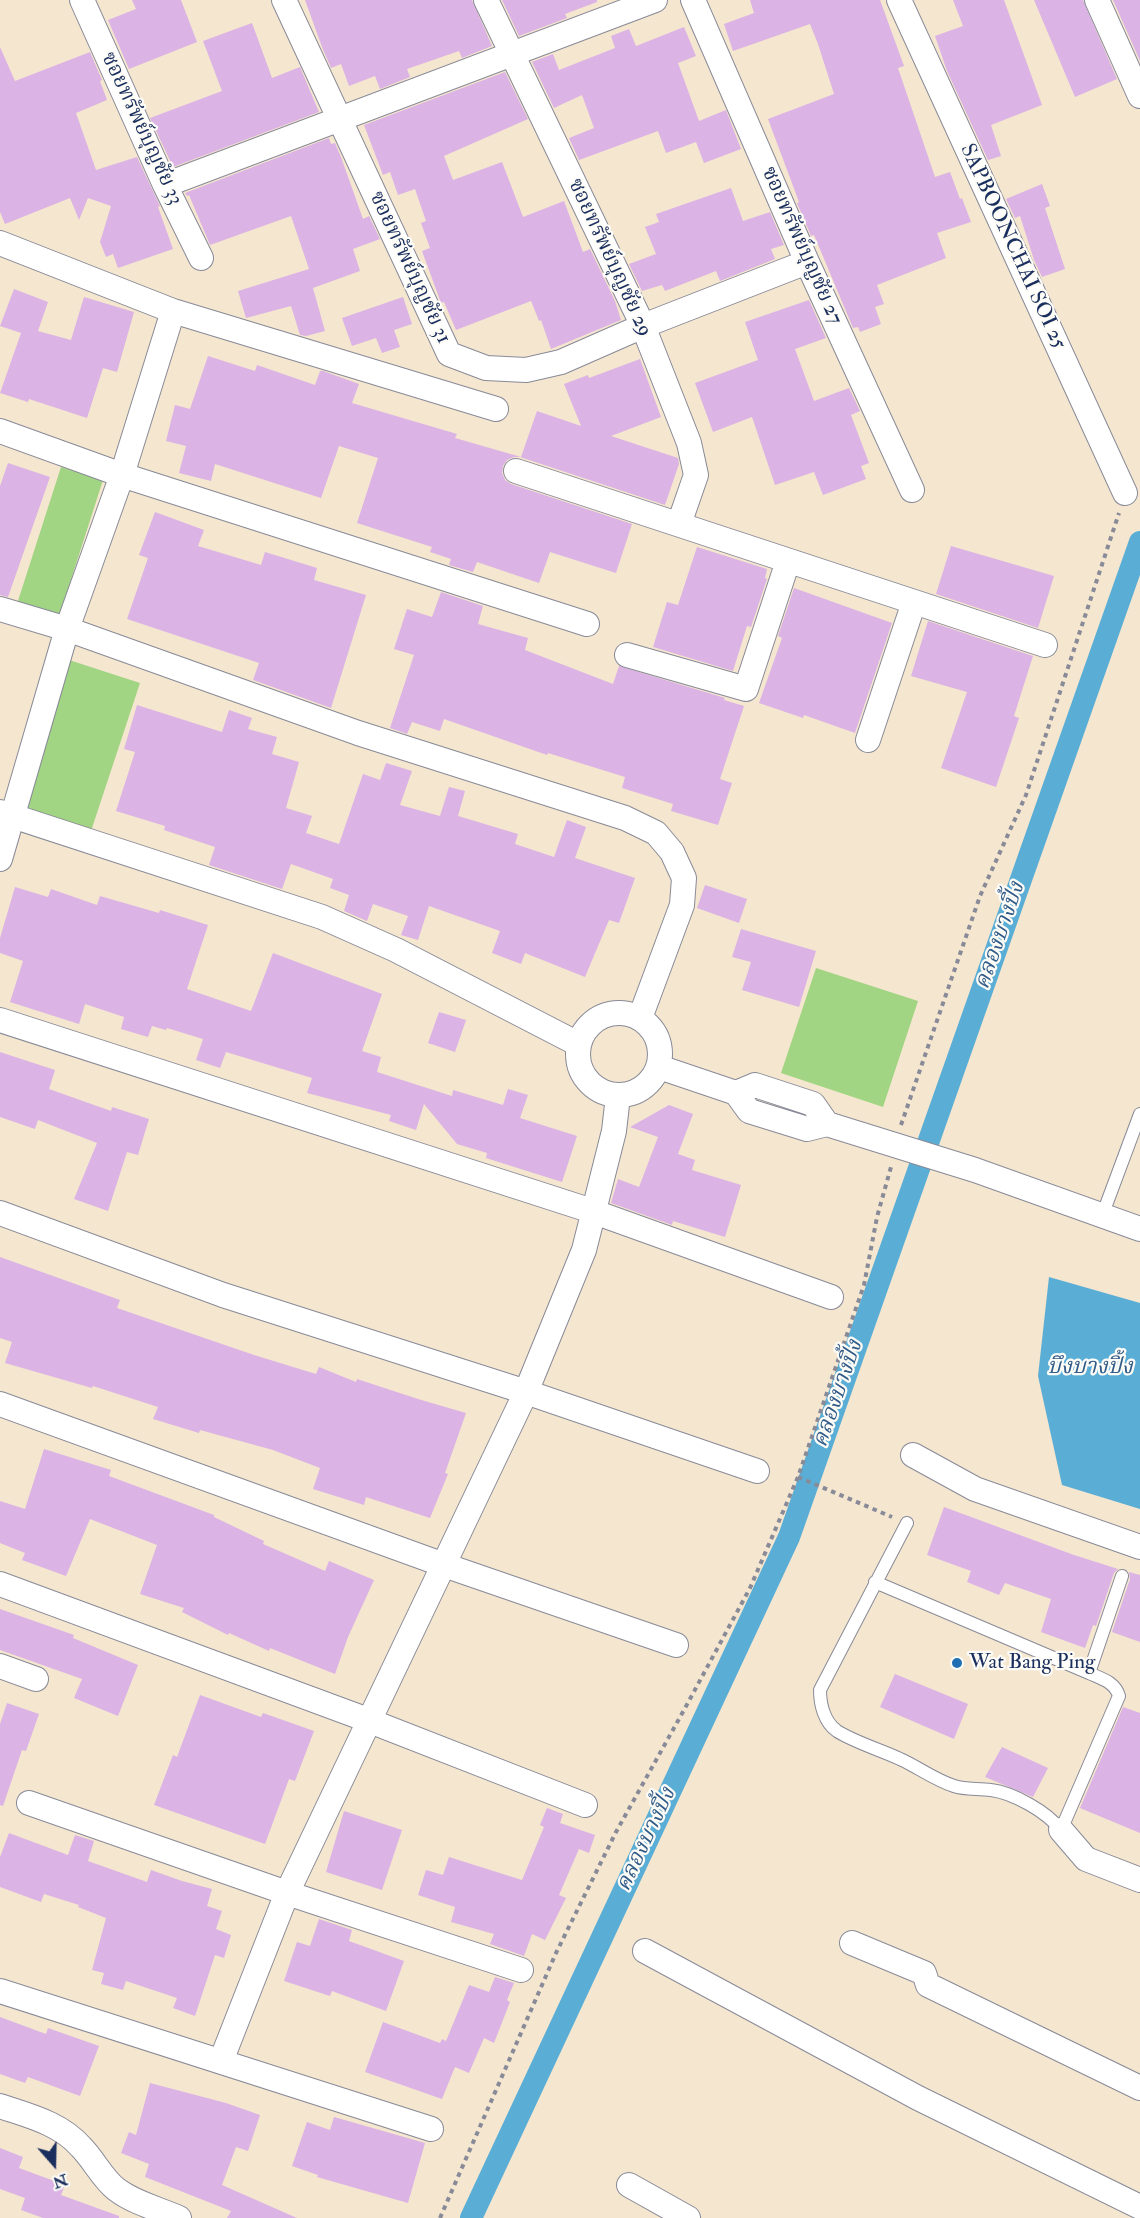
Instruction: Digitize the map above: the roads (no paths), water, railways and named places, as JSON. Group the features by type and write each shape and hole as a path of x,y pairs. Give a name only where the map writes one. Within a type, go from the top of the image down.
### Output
{"street":[{"name":"ซอยทรัพย์บุญชัย 33","path":"82,0 165,185 201,258"},
{"name":"ซอยทรัพย์บุญชัย 31","path":"284,0 449,354 486,368 526,370 561,362 643,326 807,262"},
{"name":"ซอยทรัพย์บุญชัย 29","path":"486,0 643,326 689,443 696,475 679,524"},
{"path":"165,185 656,0"},
{"name":"ซอยทรัพย์บุญชัย 27","path":"693,0 807,262 912,490"},
{"name":"SAPBOONCHAI SOI 25","path":"899,0 1125,493"},
{"path":"1097,0 1140,96"},
{"path":"0,243 173,311 496,409"},
{"path":"0,859 6,813 67,629 122,475 173,311"},
{"path":"0,431 122,475 587,624"},
{"path":"516,471 1045,645"},
{"path":"627,655 746,689 788,561"},
{"path":"868,740 914,602"},
{"path":"0,609 67,629 358,733 625,818 656,833 672,852 684,878 682,905 640,1018"},
{"path":"6,813 322,918 396,950 578,1044"},
{"path":"615,1012 628,1013 640,1018 651,1027 658,1039 661,1053 659,1067 653,1079 643,1088 631,1094 618,1096 606,1094 586,1080 580,1069 578,1044 583,1033 603,1016 615,1012"},
{"path":"0,1020 594,1212 831,1297"},
{"path":"659,1067 736,1093 749,1111 807,1129 826,1124 870,1137 975,1170 1140,1229"},
{"path":"221,2061 287,1893 526,1392 584,1250 614,1131 618,1096"},
{"path":"0,1213 223,1295 526,1392 757,1471"},
{"path":"0,1404 444,1565 676,1645"},
{"path":"913,1455 975,1489 1140,1547"},
{"path":"0,1584 369,1720 585,1805"},
{"path":"0,1666 36,1679"},
{"path":"29,1803 287,1893 520,1970"},
{"path":"1061,1830 1086,1859 1140,1880"},
{"path":"852,1943 924,1973 928,1985 1140,2088"},
{"path":"645,1951 918,2098 1140,2207"},
{"path":"0,1991 431,2129"},
{"path":"0,2106 45,2121 67,2133 82,2147 115,2188 127,2196 179,2218"},
{"path":"630,2185 688,2218"}],"lane":[{"path":"1102,1216 1140,1114"},
{"path":"875,1582 1089,1673 1111,1683 1117,1689 1119,1696 1061,1830 1049,1816 1040,1810 1002,1793 953,1786 835,1730 820,1704 820,1690 875,1582 907,1523"},
{"path":"1089,1673 1122,1576"}],"water":[{"name":"บึงบางปิ้ง","path":"1049,1277 1140,1303 1140,1509 1062,1485 1038,1376"}],"waterway":[{"name":"คลองบางปิ้ง","path":"471,2218 789,1537 1140,542"}],"place":[{"name":"Wat Bang Ping","path":"957,1663"}]}
